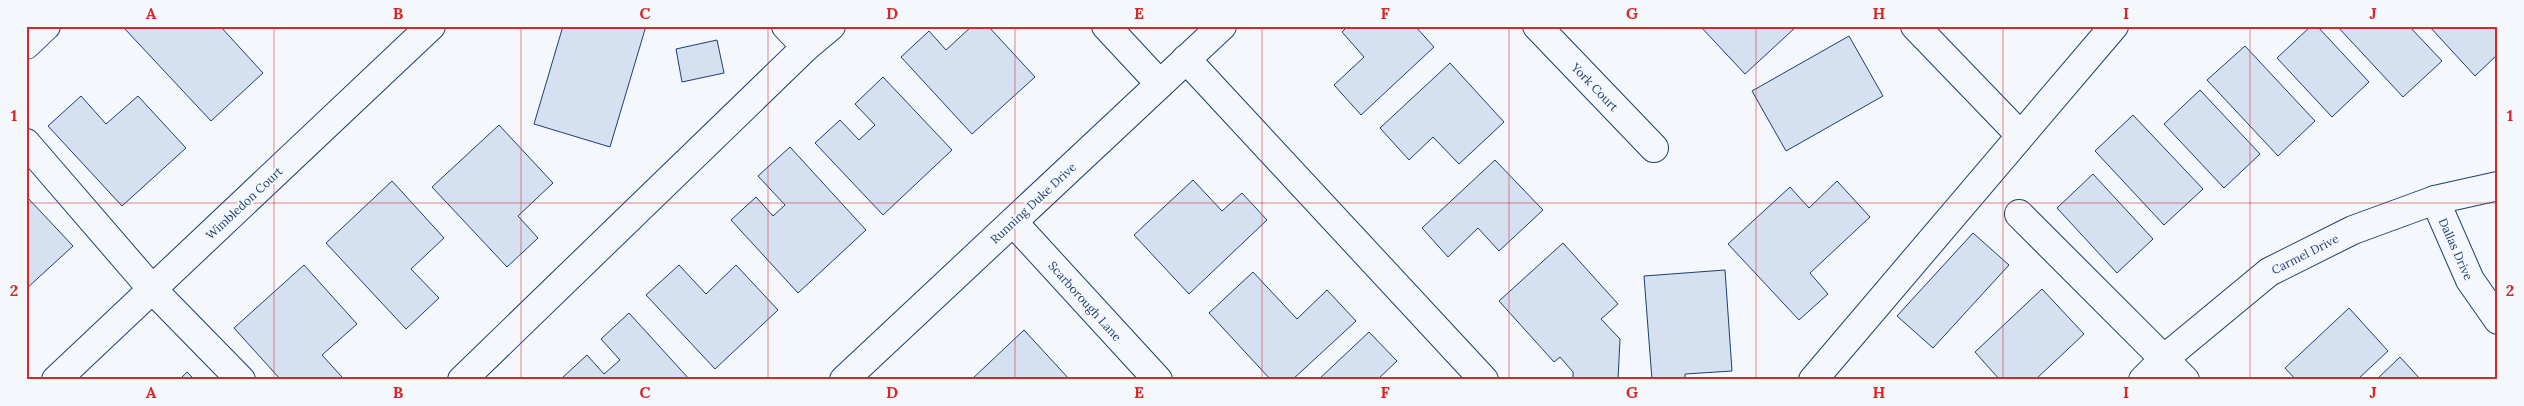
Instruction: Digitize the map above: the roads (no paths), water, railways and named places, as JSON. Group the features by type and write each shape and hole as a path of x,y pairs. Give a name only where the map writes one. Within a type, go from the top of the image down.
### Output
{"street":[{"path":"26,45 46,26"},
{"name":"Wimbledon Court","path":"56,380 431,26"},
{"path":"786,26 806,47"},
{"path":"462,380 806,47 831,26"},
{"path":"1106,26 1160,84"},
{"name":"Running Duke Drive","path":"844,380 1222,26"},
{"name":"York Court","path":"1537,26 1654,148"},
{"path":"1915,26 2020,135"},
{"path":"1813,380 2114,26"},
{"path":"1186,59 1484,380"},
{"path":"26,144 152,289 241,380"},
{"name":"Carmel Drive","path":"2144,380 2166,358 2269,272 2353,230 2435,200 2498,186"},
{"name":"Dallas Drive","path":"2435,200 2470,280 2498,320"},
{"path":"2019,214 2166,358 2185,380"},
{"name":"Scarborough Lane","path":"1013,222 1158,380"}]}
